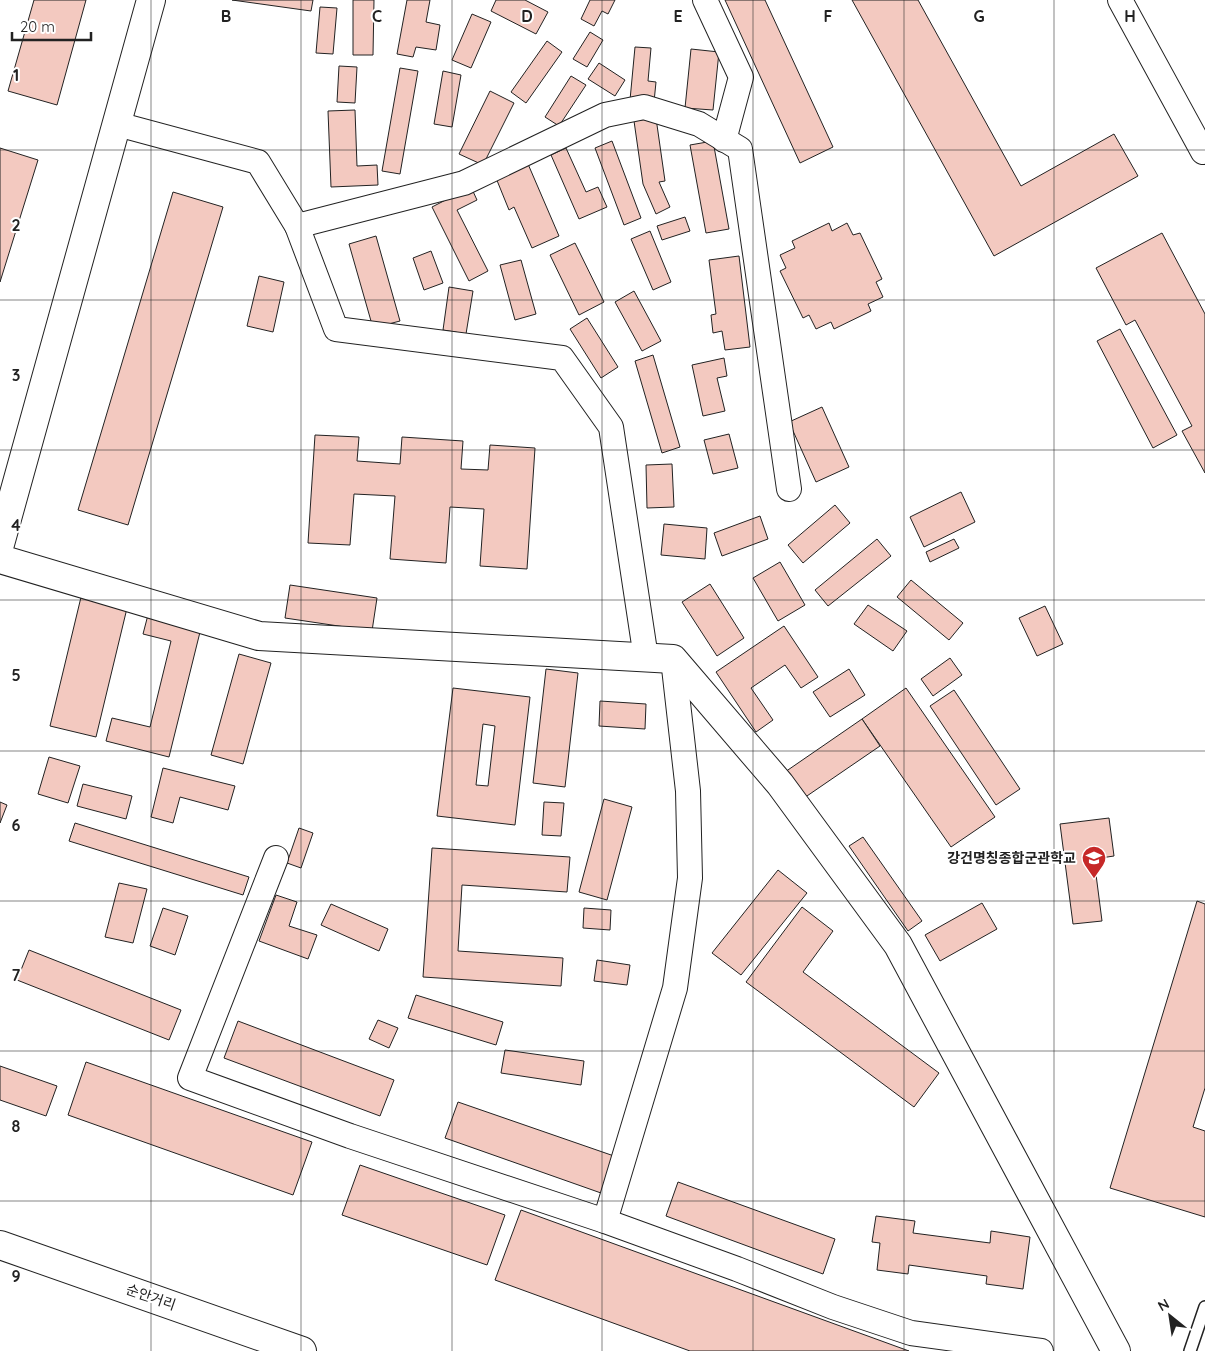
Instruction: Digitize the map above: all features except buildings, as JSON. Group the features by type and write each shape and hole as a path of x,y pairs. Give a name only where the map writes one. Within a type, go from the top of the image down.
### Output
{"street":[{"path":"0,544 151,0"},
{"path":"705,0 741,77 724,140"},
{"path":"1120,0 1204,152"},
{"path":"297,226 464,183 605,115 644,107 699,124 740,150 789,489"},
{"path":"117,124 258,162 297,226 336,329 562,358 611,427 646,658"},
{"path":"0,559 259,636 673,659 780,784 898,945 1116,1351"},
{"path":"604,1221 675,988 690,878 688,791 673,659"},
{"path":"276,858 190,1078 350,1136 604,1221 737,1269 833,1307 911,1332 1041,1351"},
{"name":"순안거리","path":"0,1245 302,1351"}],"lane":[{"path":"1190,1351 1205,1308"}],"place":[{"name":"강건명칭종합군관학교","path":"1094,879"}]}
